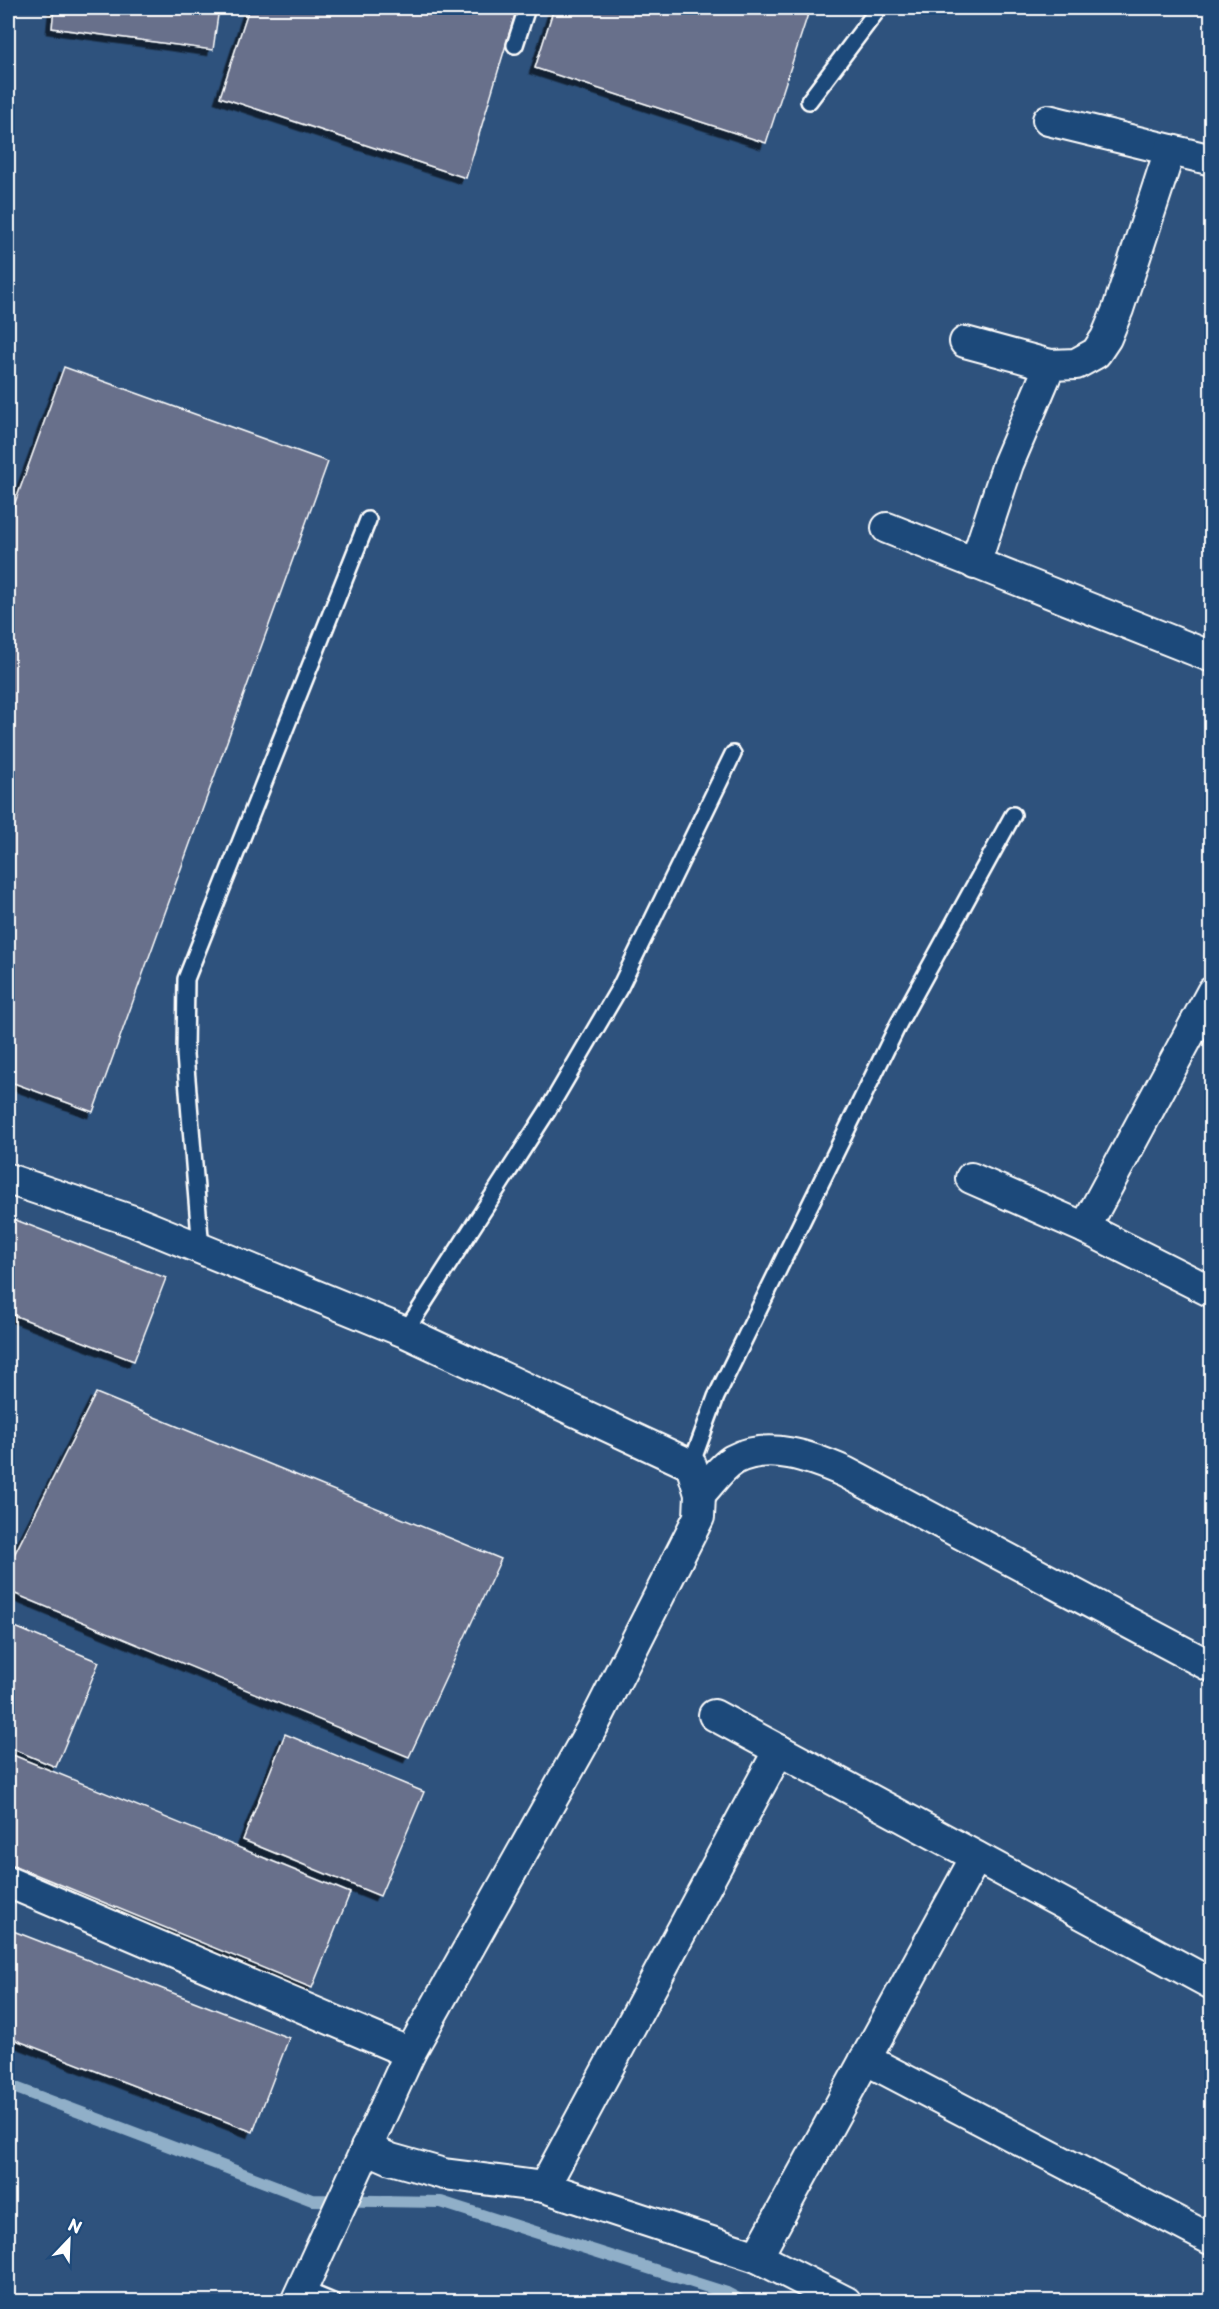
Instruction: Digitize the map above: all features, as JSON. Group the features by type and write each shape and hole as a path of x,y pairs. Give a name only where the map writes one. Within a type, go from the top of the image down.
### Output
{"street":[{"path":"1048,120 1212,160"},
{"path":"965,342 1050,365 1076,364 1096,353 1106,338 1170,150"},
{"path":"975,564 1008,464 1050,365"},
{"path":"886,528 1212,657"},
{"path":"1085,1228 1212,992"},
{"path":"971,1178 1085,1228 1212,1292"},
{"path":"8,1179 133,1221 405,1332 691,1465 700,1494 699,1517 593,1726 410,2053 299,2295"},
{"path":"700,1494 731,1461 748,1454 765,1451 810,1457 846,1472 1212,1667"},
{"path":"714,1715 1212,1984"},
{"path":"544,2187 779,1750"},
{"path":"757,2257 976,1857"},
{"path":"8,1882 410,2053"},
{"path":"865,2059 1212,2240"},
{"path":"362,2157 391,2159 444,2174 544,2187 757,2257 846,2301"}],"lane":[{"path":"515,45 527,8"},
{"path":"808,101 879,8"},
{"path":"201,1249 185,1055 186,979 368,520"},
{"path":"405,1332 548,1110 620,987 733,754"},
{"path":"691,1465 716,1397 899,1023 1013,815"},
{"path":"299,2295 333,2301"}],"building":[{"path":"54,8 219,8 213,50 52,28"},
{"path":"249,8 517,8 466,178 220,97"},
{"path":"554,8 810,8 766,143 535,68"},
{"path":"64,367 328,462 93,1112 8,1081 8,522"},
{"path":"8,1217 166,1278 134,1361 8,1313"},
{"path":"96,1393 501,1559 409,1757 8,1591 8,1567"},
{"path":"8,1624 99,1662 56,1767 8,1747"},
{"path":"285,1734 424,1792 380,1896 243,1840"},
{"path":"8,1753 350,1893 312,1988 8,1863"},
{"path":"8,1929 289,2038 253,2132 8,2037"}],"waterway":[{"path":"8,2085 312,2200 441,2202 727,2293 744,2302"}]}
